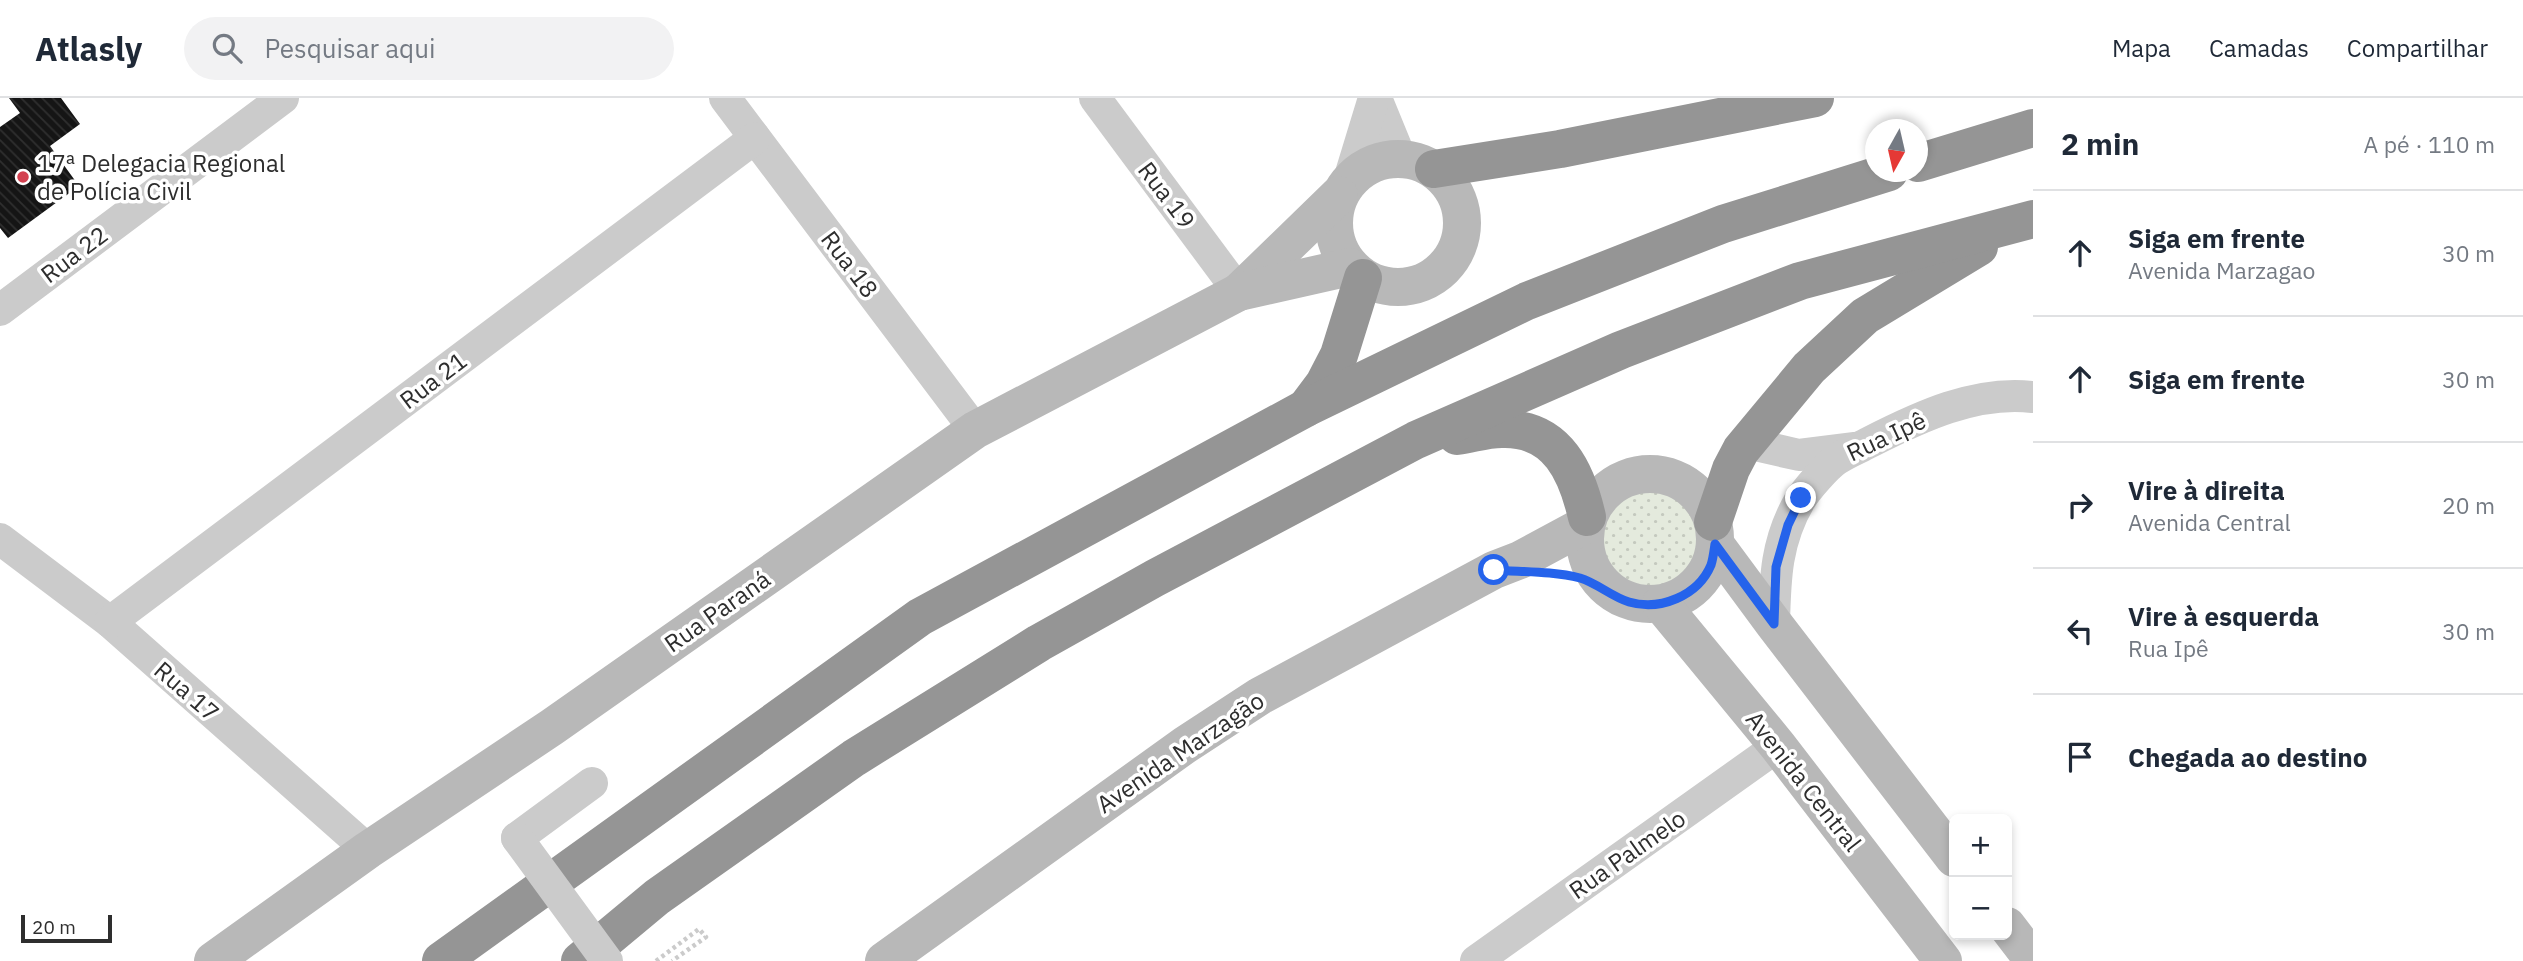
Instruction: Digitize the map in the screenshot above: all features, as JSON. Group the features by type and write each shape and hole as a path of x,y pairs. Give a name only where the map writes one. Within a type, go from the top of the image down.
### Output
{"highway":[{"path":"1418,164 1560,149 1815,98"},
{"path":"1928,160 2033,128"},
{"path":"441,961 920,617 1306,408 1527,301 1723,224 1865,180"},
{"path":"580,961 657,897 854,758 1039,643 1155,578 1416,440 1621,350 1800,281 2031,219"},
{"path":"1714,533 1731,469 1746,443 1809,368 1865,316 1953,261 2031,219"},
{"path":"1306,408 1324,384 1339,355 1357,272"},
{"path":"1416,440 1484,430 1509,429 1534,435 1550,443 1568,463 1580,487 1586,521"}],"main road":[{"path":"1382,160 1418,164 1450,185 1460,205 1462,227 1457,249 1446,267 1427,281 1406,287 1384,286 1357,272 1339,252 1334,233 1334,214 1344,188 1364,168 1382,160"},
{"name":"Rua Paraná","path":"213,961 368,850 552,727 975,430 1239,292 1344,188"},
{"name":"Rua Paraná","path":"1239,292 1357,272"},
{"path":"1612,594 1598,580 1588,564 1584,544 1586,521 1599,497 1618,482 1640,474 1664,475 1686,484 1703,501 1714,533 1774,624 1949,852"},
{"name":"Avenida Marzagão","path":"884,961 1174,753 1249,703 1494,570 1520,560 1586,521"},
{"path":"1494,570 1553,573 1582,578 1627,601 1644,605 1661,604 1681,597 1699,584 1710,566 1714,533"},
{"name":"Avenida Central","path":"1661,604 1778,746 1943,961"},
{"path":"2012,933 2033,960"}],"street":[{"name":"Rua 22","path":"0,310 283,98"},
{"name":"Rua 18","path":"725,98 975,430"},
{"name":"Rua 19","path":"1095,98 1239,292"},
{"path":"1375,98 1418,164"},
{"path":"1344,188 1375,98"},
{"name":"Rua 21","path":"110,622 755,138"},
{"name":"Rua Ipê","path":"1774,624 1776,567 1788,525 1801,498 1835,460 1903,425 1962,403 2014,394 2033,397"},
{"path":"1746,443 1799,455 1860,448"},
{"name":"Rua 17","path":"0,539 110,622 368,850"},
{"name":"Rua Palmelo","path":"1476,961 1778,746"},
{"path":"592,783 517,838 607,961"}],"path":[{"path":"656,961 699,929 706,937 672,961"}],"shaded area":[{"path":"1651,486 1672,490 1689,502 1701,519 1705,540 1701,561 1689,578 1672,590 1651,594 1630,590 1613,578 1601,561 1597,540 1601,519 1613,502 1630,490"}],"building":[{"path":"9,98 61,98 80,124 50,146 79,186 8,238 0,228 0,127 20,113"}],"place":[{"name":"17ª Delegacia Regional de Polícia Civil","path":"23,177"}],"route":[{"path":"1494,570 1553,573 1582,578 1627,601 1644,605 1661,604 1681,597 1699,584 1710,566 1715,544 1774,624 1776,567 1788,525 1801,498"}]}
